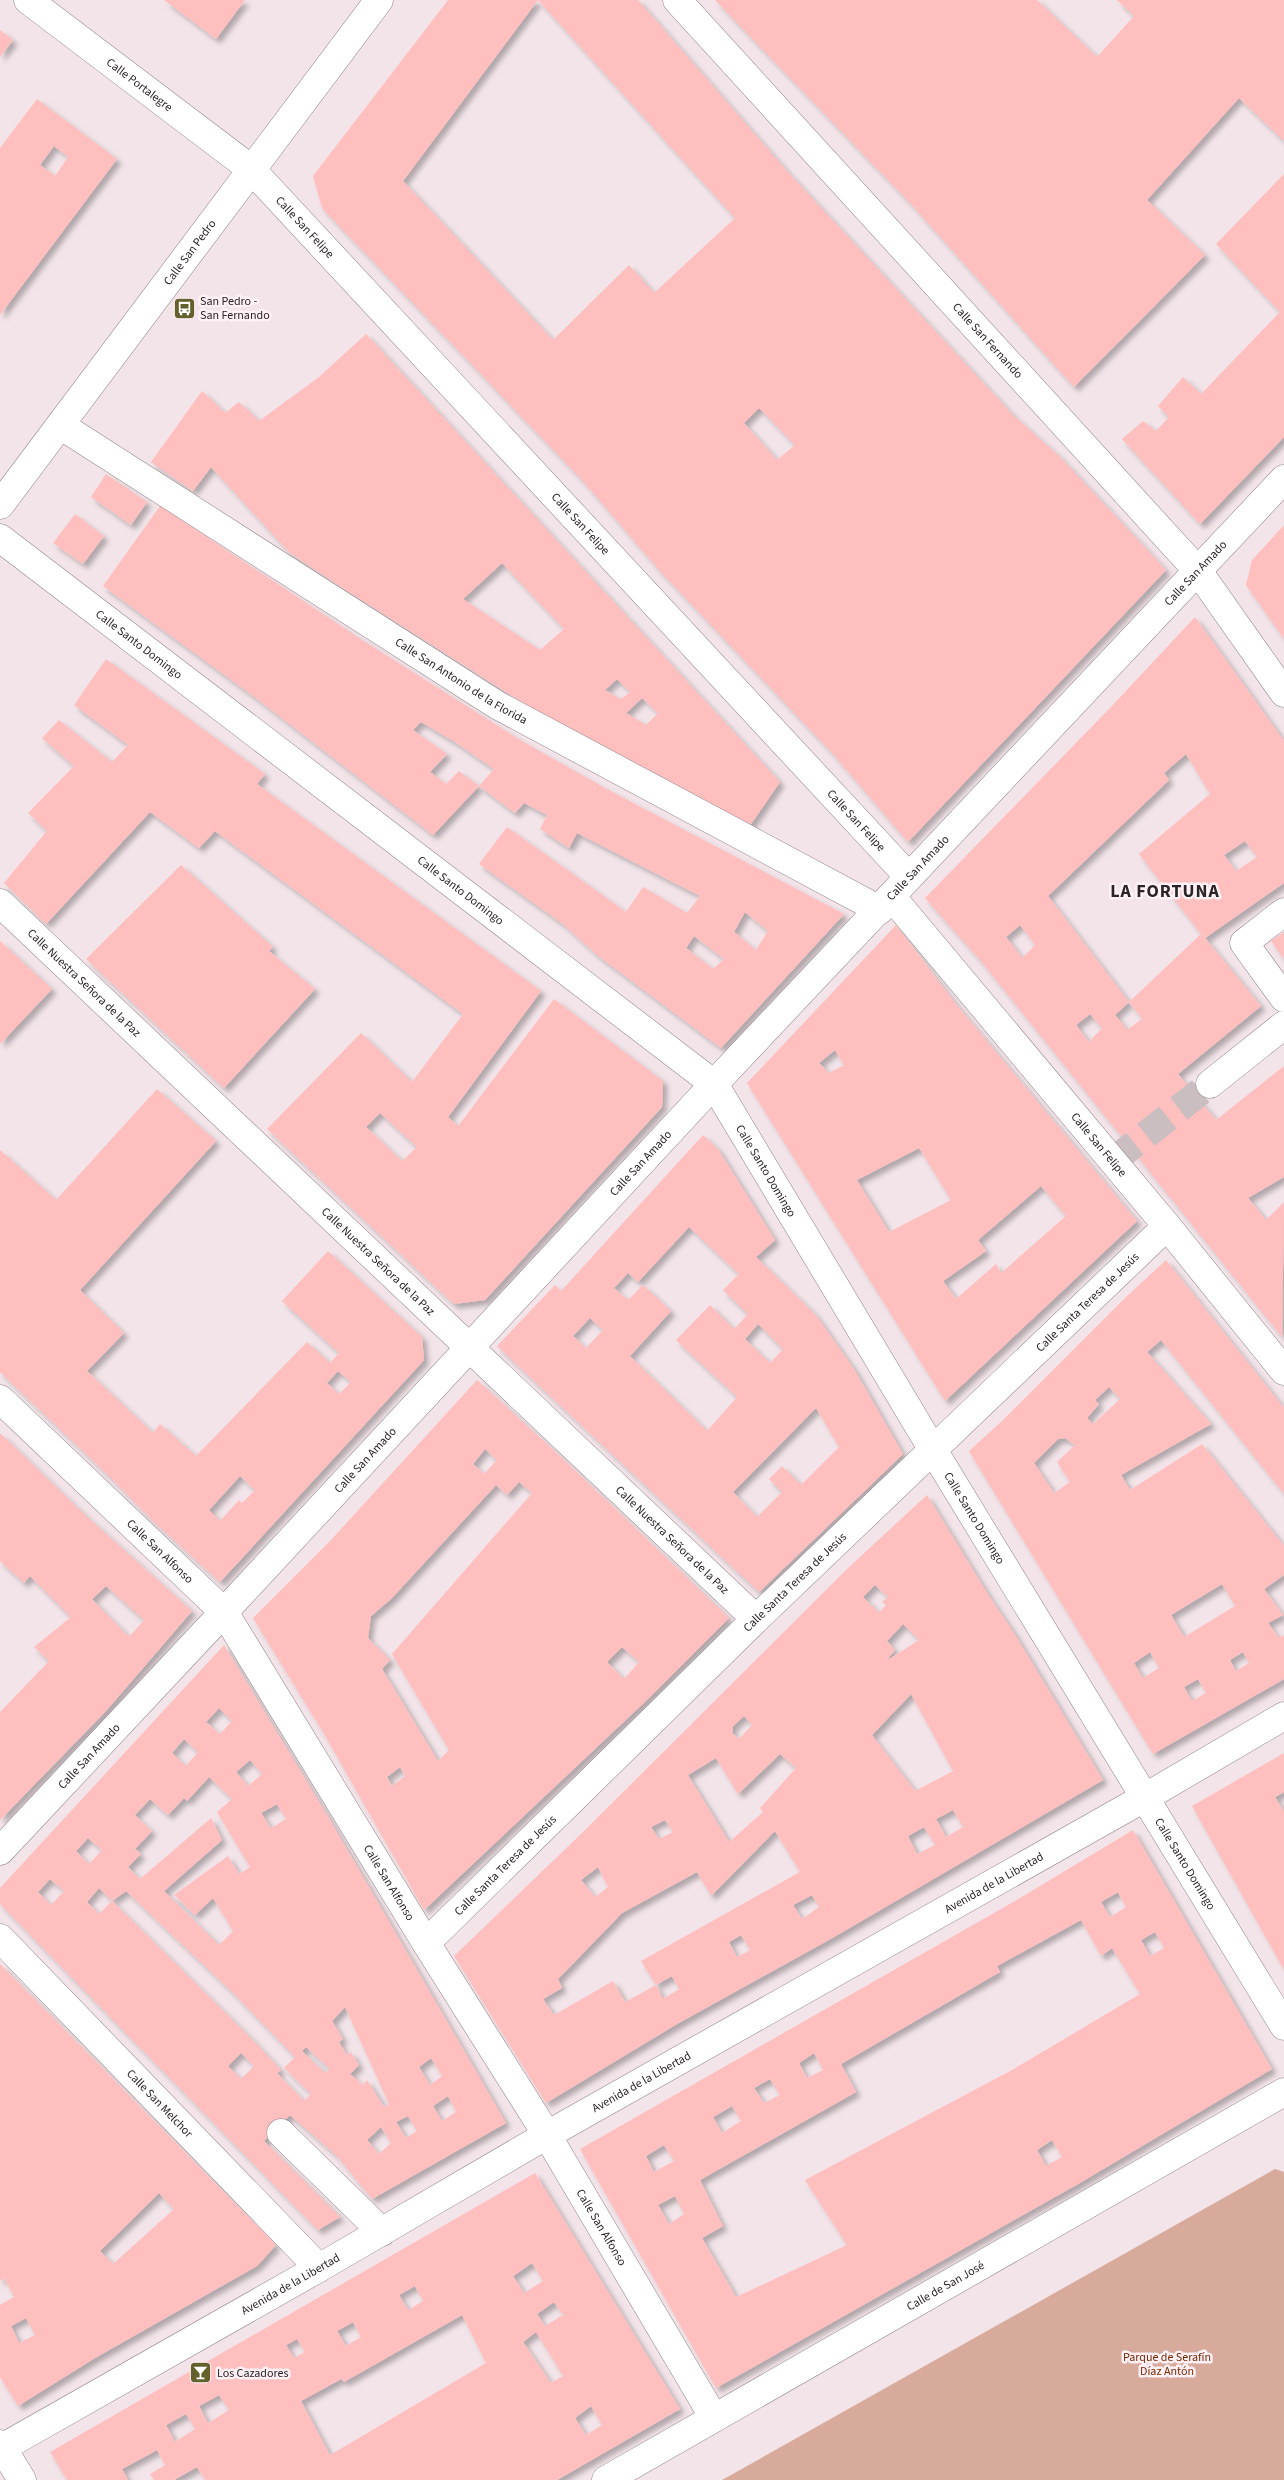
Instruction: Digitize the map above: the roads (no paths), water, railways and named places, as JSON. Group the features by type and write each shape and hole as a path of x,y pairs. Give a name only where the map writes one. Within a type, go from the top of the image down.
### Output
{"street":[{"name":"Calle Portalegre","path":"28,0 251,169"},
{"name":"Calle San Pedro","path":"0,505 379,0"},
{"name":"Calle San Fernando","path":"677,0 1198,571 1284,693"},
{"name":"Calle San Felipe","path":"251,169 909,877"},
{"name":"Calle San Antonio de la Florida","path":"60,425 497,705 886,903"},
{"name":"Calle San Amado","path":"0,1851 714,1084 1284,479"},
{"name":"Calle Santo Domingo","path":"0,538 714,1084 933,1450 1284,2026"},
{"name":"Calle San Felipe","path":"886,903 1167,1226 1284,1370"},
{"name":"Calle Nuestra Señora de la Paz","path":"0,904 468,1349 756,1619"},
{"path":"1284,912 1244,943 1284,998"},
{"path":"1210,1084 1284,1025"},
{"name":"Calle Santa Teresa de Jesús","path":"426,1943 756,1619 1167,1226"},
{"name":"Calle San Alfonso","path":"0,1399 224,1612 426,1943 547,2135 714,2418"},
{"name":"Avenida de la Libertad","path":"1,2447 382,2232 547,2135 1144,1798 1284,1716"},
{"name":"Calle San Melchor","path":"0,1938 319,2268"},
{"name":"Calle de San José","path":"606,2480 1284,2092"},
{"path":"281,2133 382,2232"},
{"path":"1,2447 22,2480"}],"tunnel":[{"path":"1113,1161 1210,1084"}],"place":[{"name":"San Pedro - San Fernando","path":"184,308"},
{"name":"Los Cazadores","path":"201,2373"}],"district":[{"name":"LA FORTUNA","path":"1165,891"}],"park label":[{"name":"Parque de Serafín Díaz Antón","path":"1167,2364"}]}
